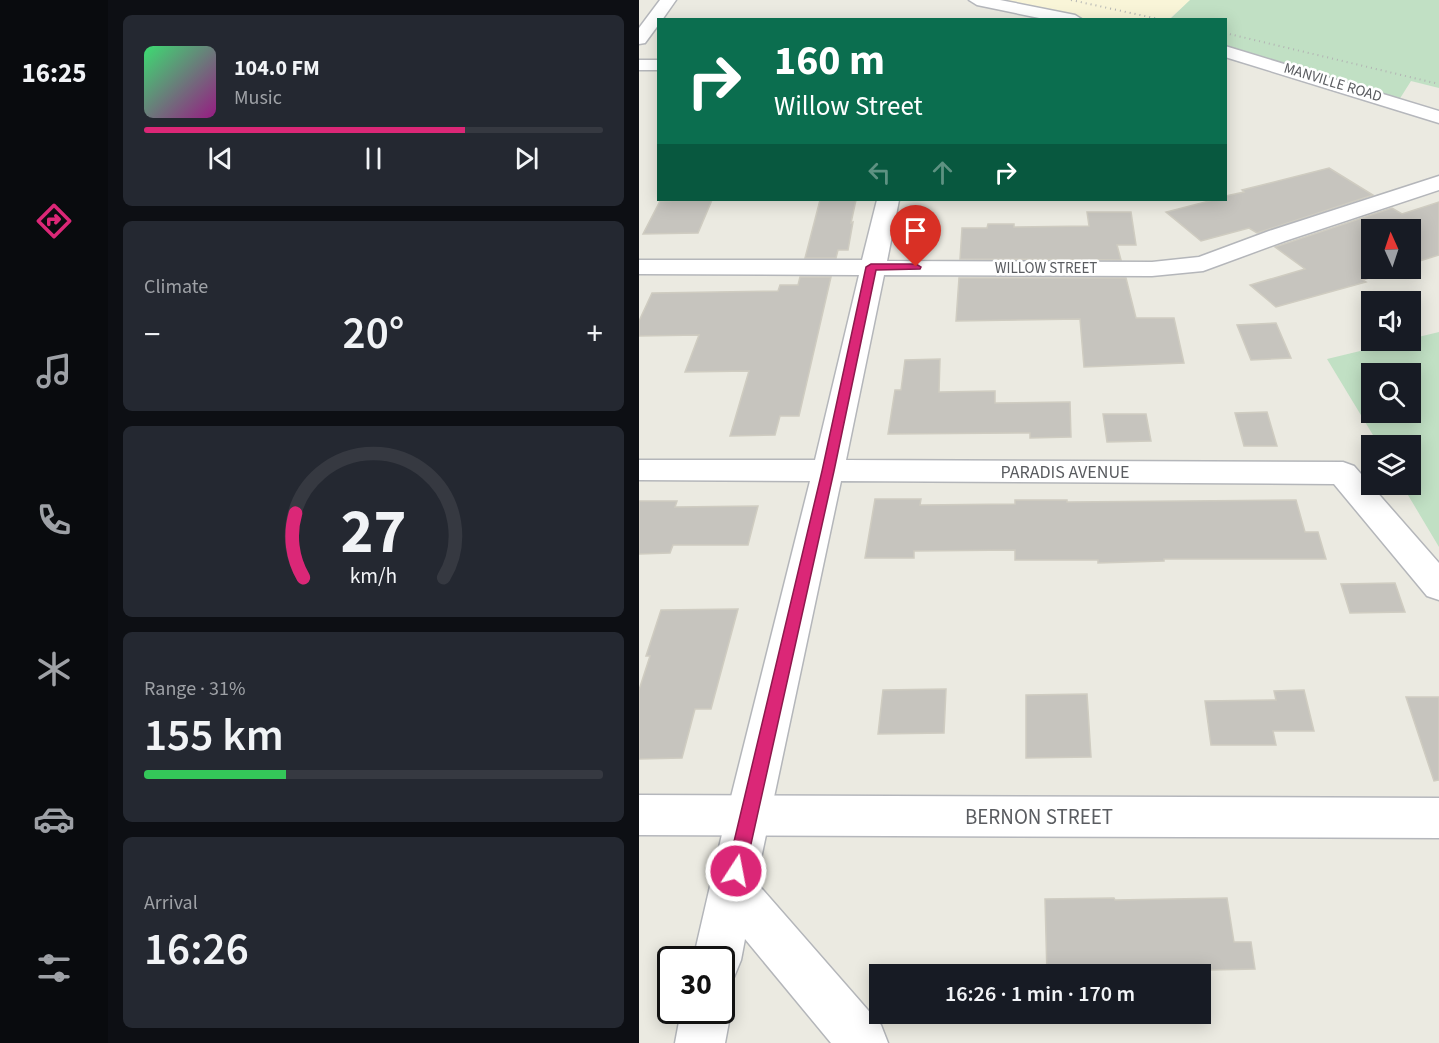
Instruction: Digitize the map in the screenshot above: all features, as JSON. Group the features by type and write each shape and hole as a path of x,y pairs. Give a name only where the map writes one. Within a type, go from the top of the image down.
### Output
{"street":[{"path":"639,39 668,0"},
{"path":"977,0 1065,18"},
{"name":"MANVILLE ROAD","path":"1231,54 1439,117"},
{"path":"639,65 657,65"},
{"name":"WILLOW STREET","path":"639,267 1152,269 1203,264 1277,236 1439,183"},
{"path":"720,946 747,817 828,471 871,267 888,201"},
{"name":"PARADIS AVENUE","path":"639,470 1343,473 1439,587"},
{"name":"BERNON STREET","path":"639,815 1439,818"},
{"path":"732,889 863,1043"},
{"path":"700,1043 704,1024"}],"shaded area":[{"path":"987,0 1191,0 1170,18 1078,18"}],"green space":[{"path":"1190,0 1439,0 1439,88 1411,81 1399,100 1227,48 1227,18 1171,18"},
{"path":"1439,332 1439,547 1408,495 1421,495 1421,435 1373,435 1366,423 1421,423 1421,363 1361,363 1361,415 1327,359 1361,351 1421,351 1421,336"}],"building":[{"path":"1329,168 1373,195 1257,233 1249,228 1201,241 1166,212 1209,201 1227,201 1227,196 1244,192 1242,190"},
{"path":"660,201 712,201 698,233 643,234"},
{"path":"820,201 856,201 848,250 838,250 836,258 805,258"},
{"path":"1439,202 1439,255 1421,261 1421,219 1361,219 1361,279 1366,279 1363,280 1366,282 1276,307 1250,285 1305,269 1275,247 1392,208 1402,214"},
{"path":"1087,212 1131,212 1136,245 1117,245 1121,260 960,259 962,228 987,228 988,224 1014,224 1014,227 1089,226"},
{"path":"800,277 831,277 799,416 780,416 775,435 730,436 749,371 685,372 699,335 639,336 639,321 652,293 778,291 780,285 798,285"},
{"path":"959,278 1126,278 1136,318 1174,318 1184,363 1084,367 1080,319 956,321"},
{"path":"1276,323 1291,358 1251,360 1237,325"},
{"path":"940,359 939,392 995,391 995,403 1070,402 1071,437 1030,438 1030,433 888,434 895,390 901,390 905,360"},
{"path":"1267,412 1277,446 1244,446 1235,413"},
{"path":"1103,414 1146,414 1151,441 1107,442"},
{"path":"875,499 921,499 920,505 1015,504 1015,500 1067,500 1067,502 1296,500 1305,532 1318,532 1326,559 1164,559 1164,561 1098,563 1098,560 1015,560 1015,550 914,551 914,558 865,558"},
{"path":"639,501 677,501 675,507 758,506 748,545 673,545 670,553 639,554"},
{"path":"1395,583 1405,612 1350,613 1341,584"},
{"path":"738,609 711,709 695,709 682,758 639,759 639,690 650,656 646,656 661,610"},
{"path":"946,689 944,733 878,734 883,690"},
{"path":"1304,690 1314,731 1273,731 1276,745 1211,745 1205,701 1276,700 1274,691"},
{"path":"1087,694 1091,757 1026,758 1026,695"},
{"path":"1406,697 1439,697 1439,780 1434,781"},
{"path":"1227,898 1234,942 1251,942 1255,969 1211,970 1211,964 1047,964 1045,899"}],"railway":[{"path":"1071,0 1154,18"},
{"path":"1227,33 1439,84"}],"route":[{"path":"736,871 828,471 871,267 916,267"}]}
